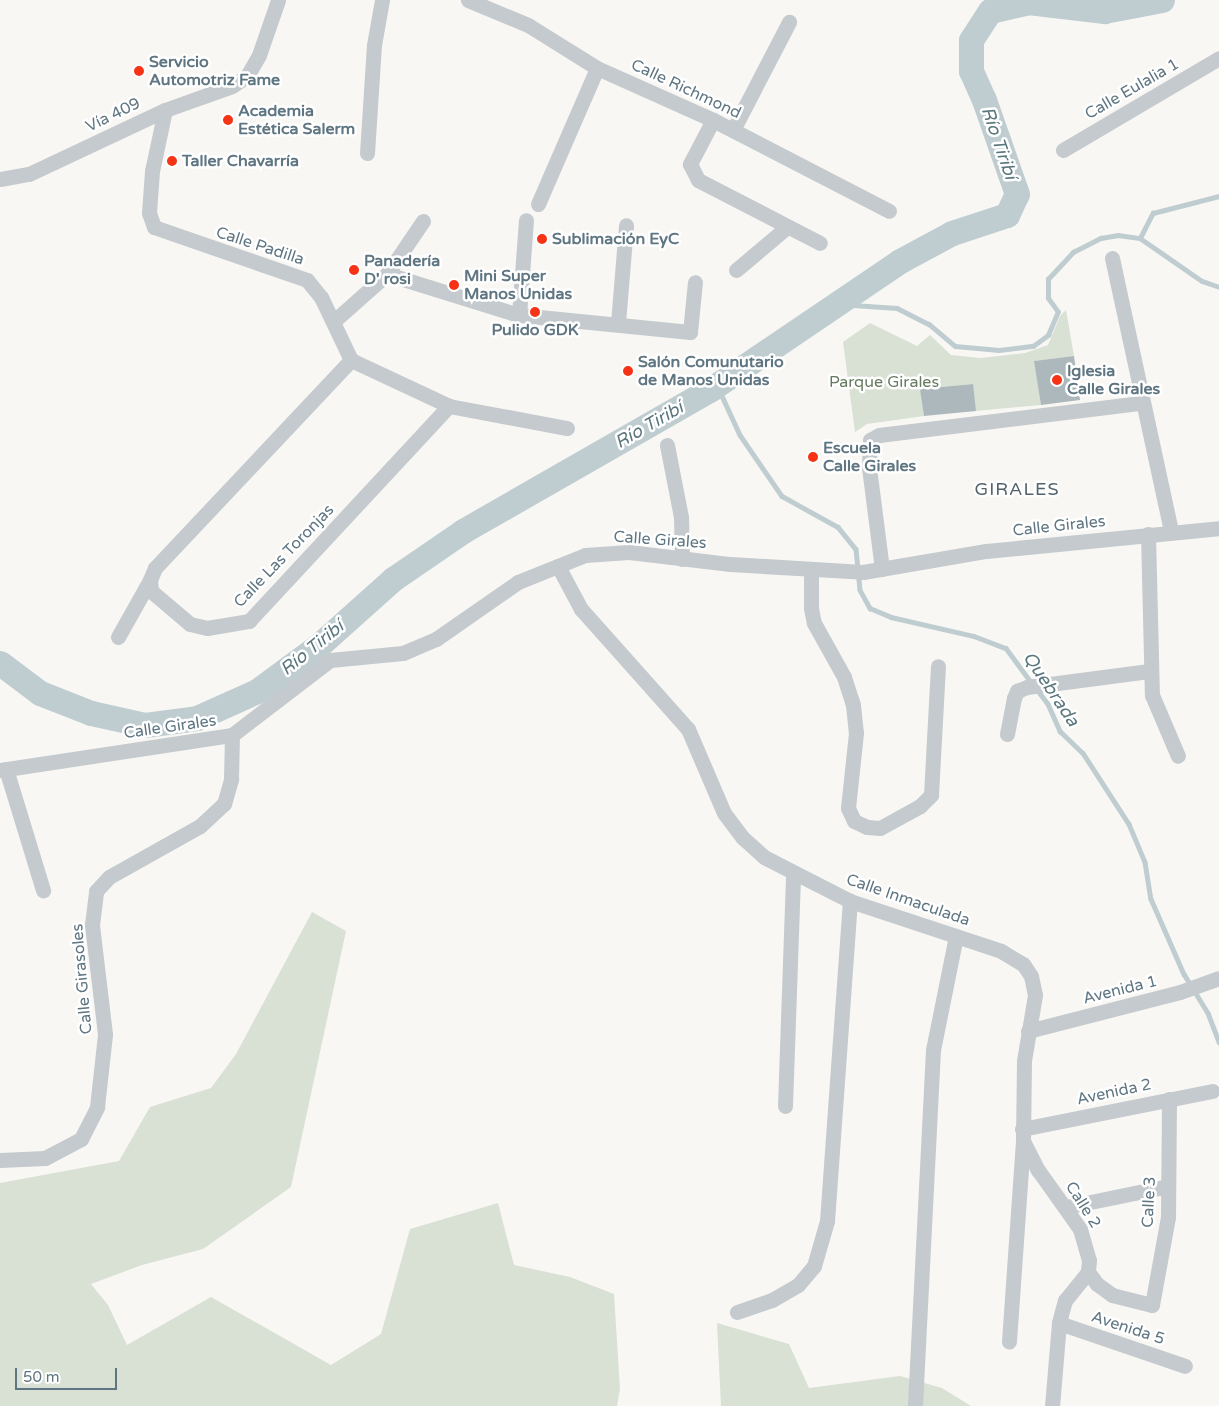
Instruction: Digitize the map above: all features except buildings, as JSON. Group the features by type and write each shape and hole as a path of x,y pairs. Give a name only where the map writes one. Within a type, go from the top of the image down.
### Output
{"street":[{"name":"Vía 409","path":"0,179 29,174 164,110 232,86 248,76 259,55 278,0"},
{"path":"367,153 374,45 382,0"},
{"name":"Calle Richmond","path":"468,0 528,25 597,68 713,120 889,211"},
{"path":"733,130 789,22"},
{"name":"Calle Eulalia 1","path":"1063,150 1219,58"},
{"path":"538,204 597,68"},
{"name":"Calle Padilla","path":"164,110 152,171 149,213 154,227 197,244 288,271 307,280 321,297 351,360"},
{"path":"713,120 693,154 692,172 698,180 820,243"},
{"path":"519,315 526,220"},
{"path":"334,321 387,274 423,221"},
{"path":"618,324 626,225"},
{"path":"736,270 787,227"},
{"path":"1112,258 1141,403 1171,531"},
{"path":"387,274 519,315 690,332 695,282"},
{"path":"118,637 155,568 351,360 449,406 567,428"},
{"path":"882,569 869,468 870,440 879,435 1141,403"},
{"name":"Calle Las Toronjas","path":"150,580 151,591 190,624 207,628 249,621 449,406"},
{"path":"667,445 681,517 682,559"},
{"name":"Calle Girales","path":"3,769 232,735 330,660 403,653 436,639 518,582 585,555 629,552 682,559 812,570 863,572 986,551 1171,531 1219,528"},
{"path":"1148,534 1149,672 1152,695 1178,756"},
{"name":"Calle Inmaculada","path":"558,566 581,609 688,729 724,813 742,838 764,857 850,901 1001,951 1023,964 1031,976 1035,995 1028,1031 1022,1085 1023,1135 1009,1342"},
{"path":"812,570 810,608 814,623 844,677 853,705 856,733 848,808 854,821 867,827 880,828 920,806 931,795 938,666"},
{"path":"1007,734 1017,691 1027,687 1149,672"},
{"name":"Calle Girasoles","path":"0,1160 45,1158 81,1139 97,1107 105,1034 92,925 96,891 108,877 200,826 224,804 231,779 232,735"},
{"path":"3,769 42,890"},
{"path":"785,1106 793,873"},
{"path":"737,1312 772,1300 798,1285 814,1266 827,1221 850,901"},
{"path":"915,1405 933,1050 956,936"},
{"name":"Avenida 1","path":"1028,1031 1180,992 1219,978"},
{"name":"Avenida 2","path":"1023,1135 1169,1099 1212,1091"},
{"name":"Calle 3","path":"1088,1272 1097,1284 1112,1295 1152,1305 1168,1217 1169,1099"},
{"name":"Calle 2","path":"1023,1135 1038,1170 1066,1206 1087,1246 1088,1272"},
{"path":"1066,1206 1168,1186"},
{"path":"1052,1406 1059,1323 1065,1300 1088,1272"},
{"name":"Avenida 5","path":"1059,1323 1185,1366"}],"green space":[{"name":"Parque Girales","path":"1066,310 1074,356 1035,361 1041,405 975,411 972,384 921,389 924,416 867,424 855,432 843,342 870,323 917,346 930,335 951,355 981,358 1025,353 1048,345 1060,316"},
{"path":"312,912 346,931 291,1187 203,1249 142,1265 91,1284 108,1305 127,1345 211,1297 331,1365 381,1334 410,1229 498,1203 514,1265 570,1277 614,1294 620,1389 617,1406 0,1406 0,1183 119,1161 150,1107 211,1088 236,1054"},
{"path":"717,1323 789,1344 809,1388 900,1376 942,1388 971,1406 721,1406"}],"waterway":[{"name":"Río Tiribí","path":"0,663 40,693 91,713 145,725 197,718 257,691 317,647 393,579 463,531 711,389 900,261 952,233 1007,215 1017,194 984,100 971,71 971,40 990,11 1028,2 1104,11 1162,0"},
{"path":"1140,238 1153,213 1219,196"},
{"path":"838,304 897,308 929,324 955,346 999,350 1033,346 1048,335 1058,312 1048,298 1048,279 1073,252 1101,238 1118,235 1140,238 1202,281 1219,287"},
{"name":"Quebrada","path":"717,385 740,435 782,496 838,527 856,549 860,590 870,608 891,617 974,636 1006,648 1031,682"},
{"name":"Quebrada","path":"1036,688 1048,704 1060,731 1083,753 1129,824 1145,862 1151,899 1184,974 1208,1013 1219,1042"}],"place":[{"name":"Servicio Automotriz Fame","path":"139,71"},
{"name":"Academia Estética Salerm","path":"228,120"},
{"name":"Taller Chavarría","path":"172,161"},
{"name":"Sublimación EyC","path":"542,239"},
{"name":"Panadería D' rosi","path":"354,270"},
{"name":"Mini Super Manos Unidas","path":"454,285"},
{"name":"Pulido GDK","path":"535,312"},
{"name":"Salón Comunutario de Manos Unidas","path":"628,371"},
{"name":"Iglesia Calle Girales","path":"1057,380"},
{"name":"Escuela Calle Girales","path":"813,457"}],"district":[{"name":"GIRALES","path":"1017,489"}]}
